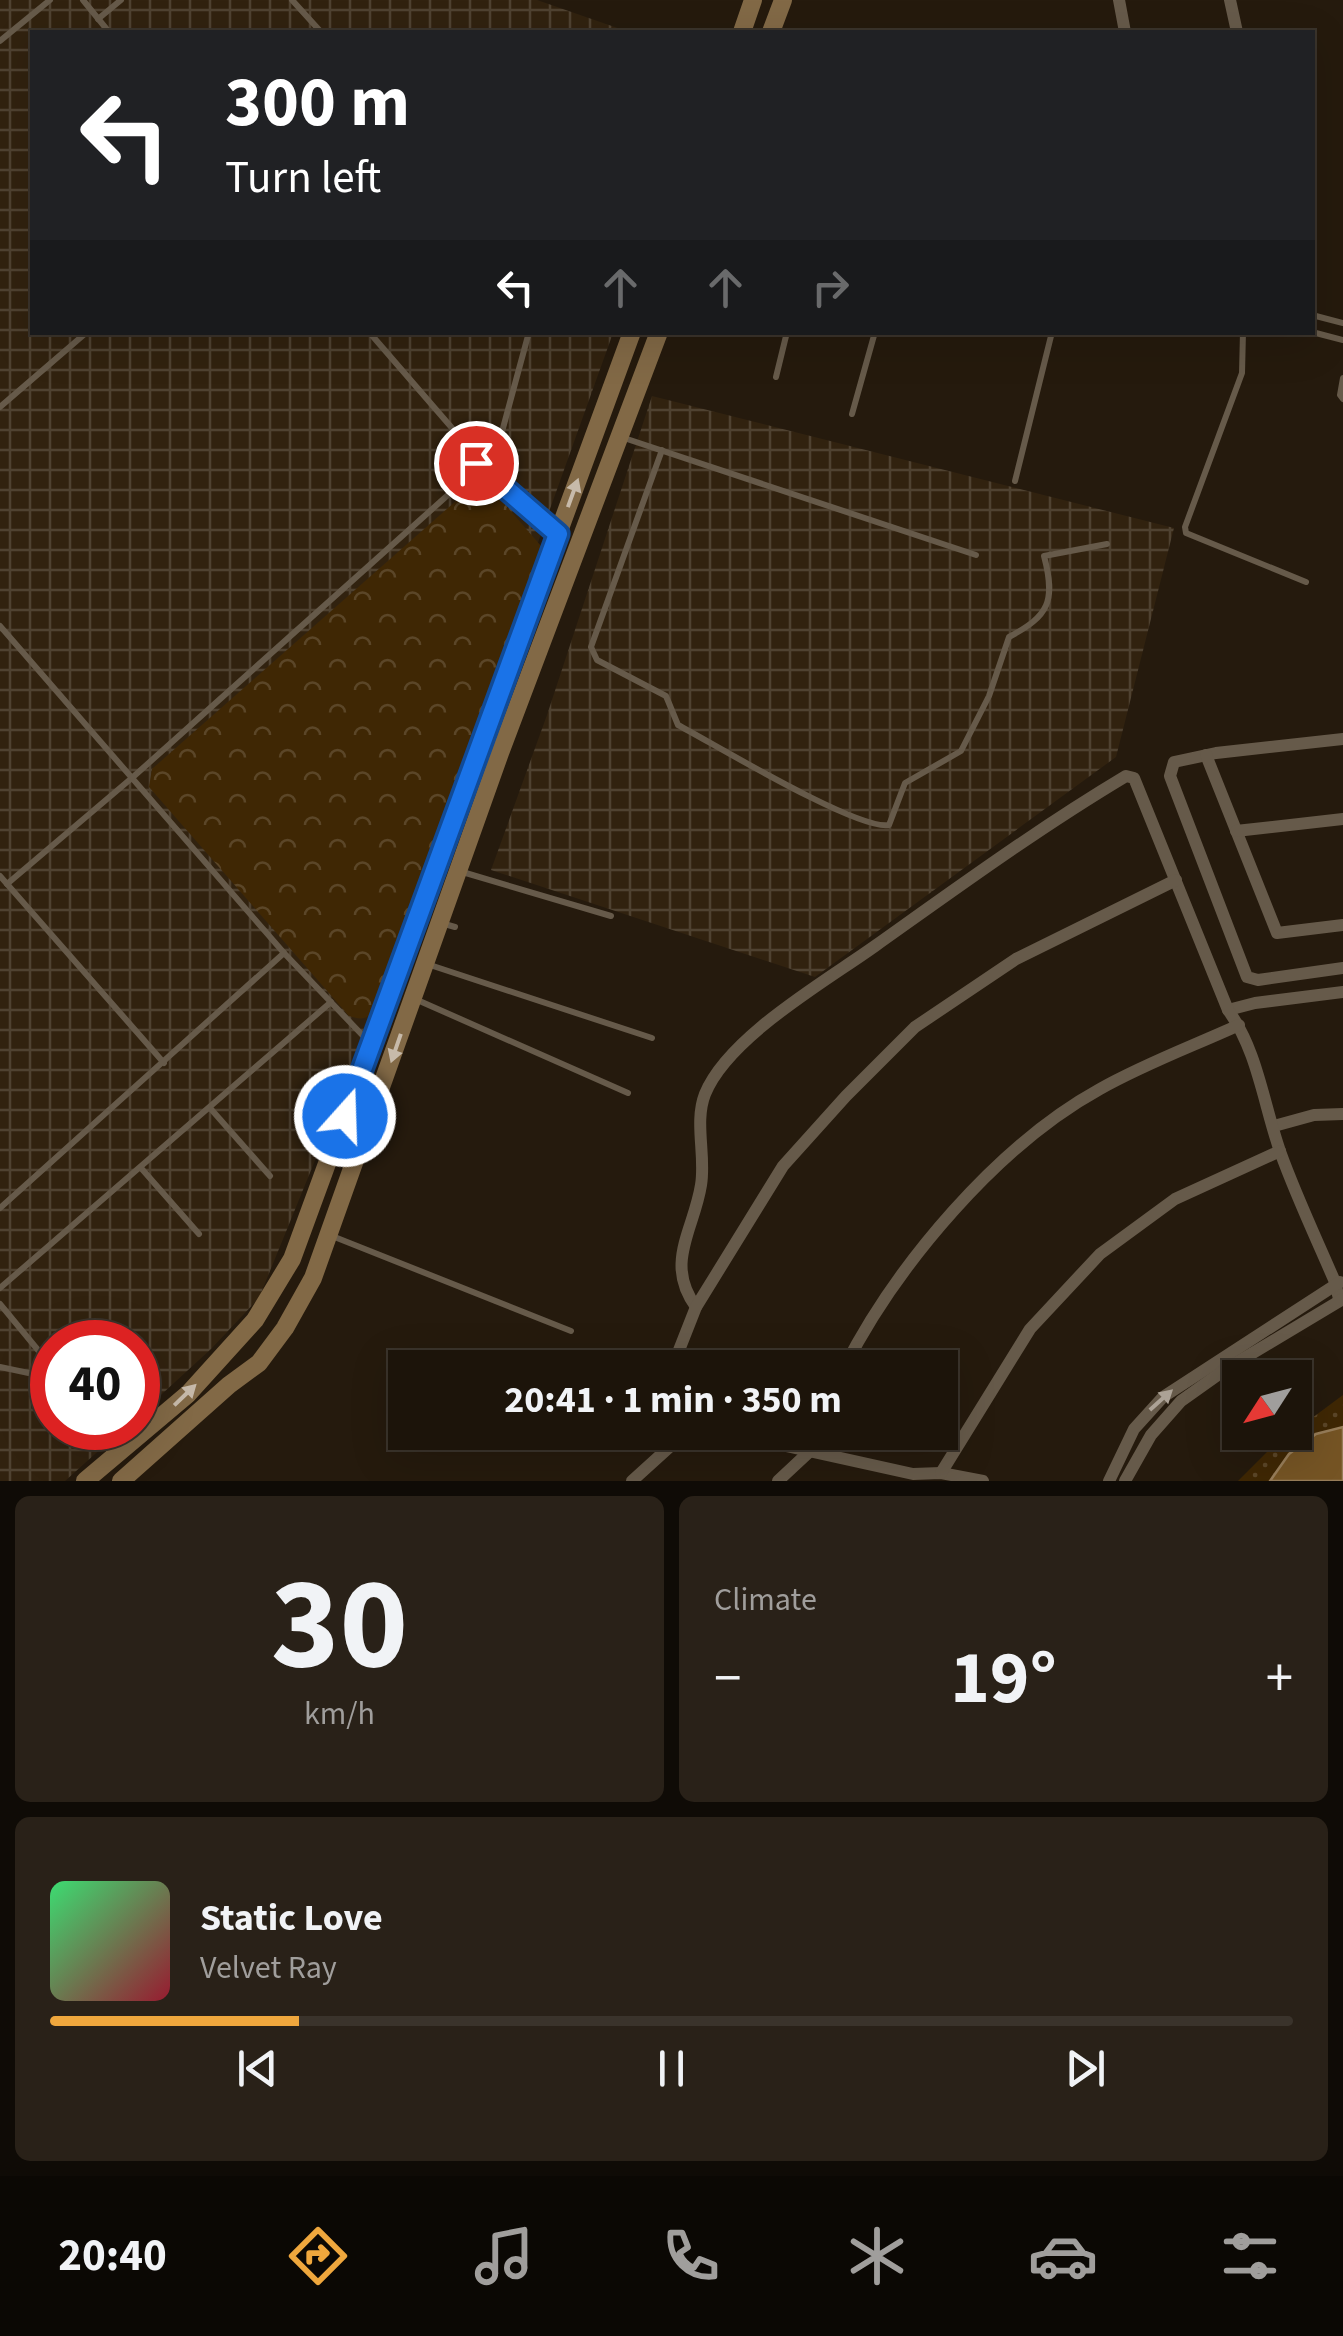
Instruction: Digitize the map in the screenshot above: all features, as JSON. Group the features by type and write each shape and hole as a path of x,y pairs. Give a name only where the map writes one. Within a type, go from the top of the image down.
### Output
{"street":[{"path":"743,30 754,0"},
{"path":"772,30 784,0"},
{"path":"1119,0 1125,30"},
{"path":"1230,0 1237,30"},
{"path":"85,1481 188,1394 255,1320 292,1259 631,335"},
{"path":"122,1481 228,1384 259,1364 285,1328 312,1278 426,964 448,925 458,870 658,335"},
{"path":"1343,739 1206,755 1174,762 1170,776 1247,977 1258,980 1343,968"},
{"path":"480,746 500,753"},
{"path":"1206,755 1277,934 1343,925"},
{"path":"696,1306 682,1282 682,1244 701,1184 704,1095 727,1061 780,1012 1043,826 1126,776 1134,778 1228,1010 1239,1024 1280,1151 1339,1282 1341,1299 1181,1401 1151,1435 1125,1481"},
{"path":"1236,831 1343,819"},
{"path":"679,1350 696,1306 783,1166 915,1026 1016,959 1176,880"},
{"path":"1228,1010 1343,992"},
{"path":"856,1350 925,1244 1017,1145 1099,1089 1239,1024"},
{"path":"1274,1126 1314,1114 1343,1114"},
{"path":"940,1473 1030,1329 1100,1254 1175,1199 1280,1151"},
{"path":"1109,1481 1134,1430 1164,1397 1339,1282"},
{"path":"632,1481 666,1450"},
{"path":"800,1450 910,1477 940,1473 983,1481"},
{"path":"778,1481 809,1452"}],"lane":[{"path":"0,41 50,0"},
{"path":"82,0 107,30"},
{"path":"98,19 121,0"},
{"path":"292,0 318,30"},
{"path":"1315,316 1343,323"},
{"path":"1315,333 1343,340"},
{"path":"0,407 84,335"},
{"path":"372,335 471,450 476,463 558,534"},
{"path":"490,476 529,335"},
{"path":"776,376 787,335"},
{"path":"852,414 873,335"},
{"path":"1016,481 1051,335"},
{"path":"1243,335 1242,373 1186,533 1306,582"},
{"path":"1343,378 1343,400"},
{"path":"618,436 976,555"},
{"path":"662,450 592,654 596,660 666,696 678,725 847,814 880,826 888,824 905,783 961,751 989,696 1009,637 1036,623 1048,604 1051,591 1044,556 1107,544"},
{"path":"7,884 468,478 476,463"},
{"path":"0,626 284,953 371,1045"},
{"path":"458,870 611,916"},
{"path":"0,876 164,1063"},
{"path":"0,1208 284,953"},
{"path":"426,964 652,1038"},
{"path":"414,998 628,1093"},
{"path":"0,1288 331,1002"},
{"path":"210,1108 270,1176"},
{"path":"141,1168 200,1234"},
{"path":"326,1234 571,1332"},
{"path":"0,1304 30,1340"},
{"path":"0,1367 30,1373"}],"shaded area":[{"path":"0,0 537,0 623,30 30,30 30,335 612,335 329,1126 259,1298 160,1396 160,1320 30,1320 30,1450 100,1450 65,1481 0,1481"},
{"path":"652,396 1174,528 1116,757 815,977 491,870 547,715"},
{"path":"1343,1427 1343,1481 1270,1481 1294,1450 1312,1450 1312,1437"}],"green space":[{"path":"482,478 541,546 376,1008 367,1017 349,1016 149,787 152,769"},
{"path":"1343,1395 1343,1481 1238,1481 1269,1450 1312,1450 1312,1418"}],"route":[{"path":"345,1116 558,534 476,463"}]}
